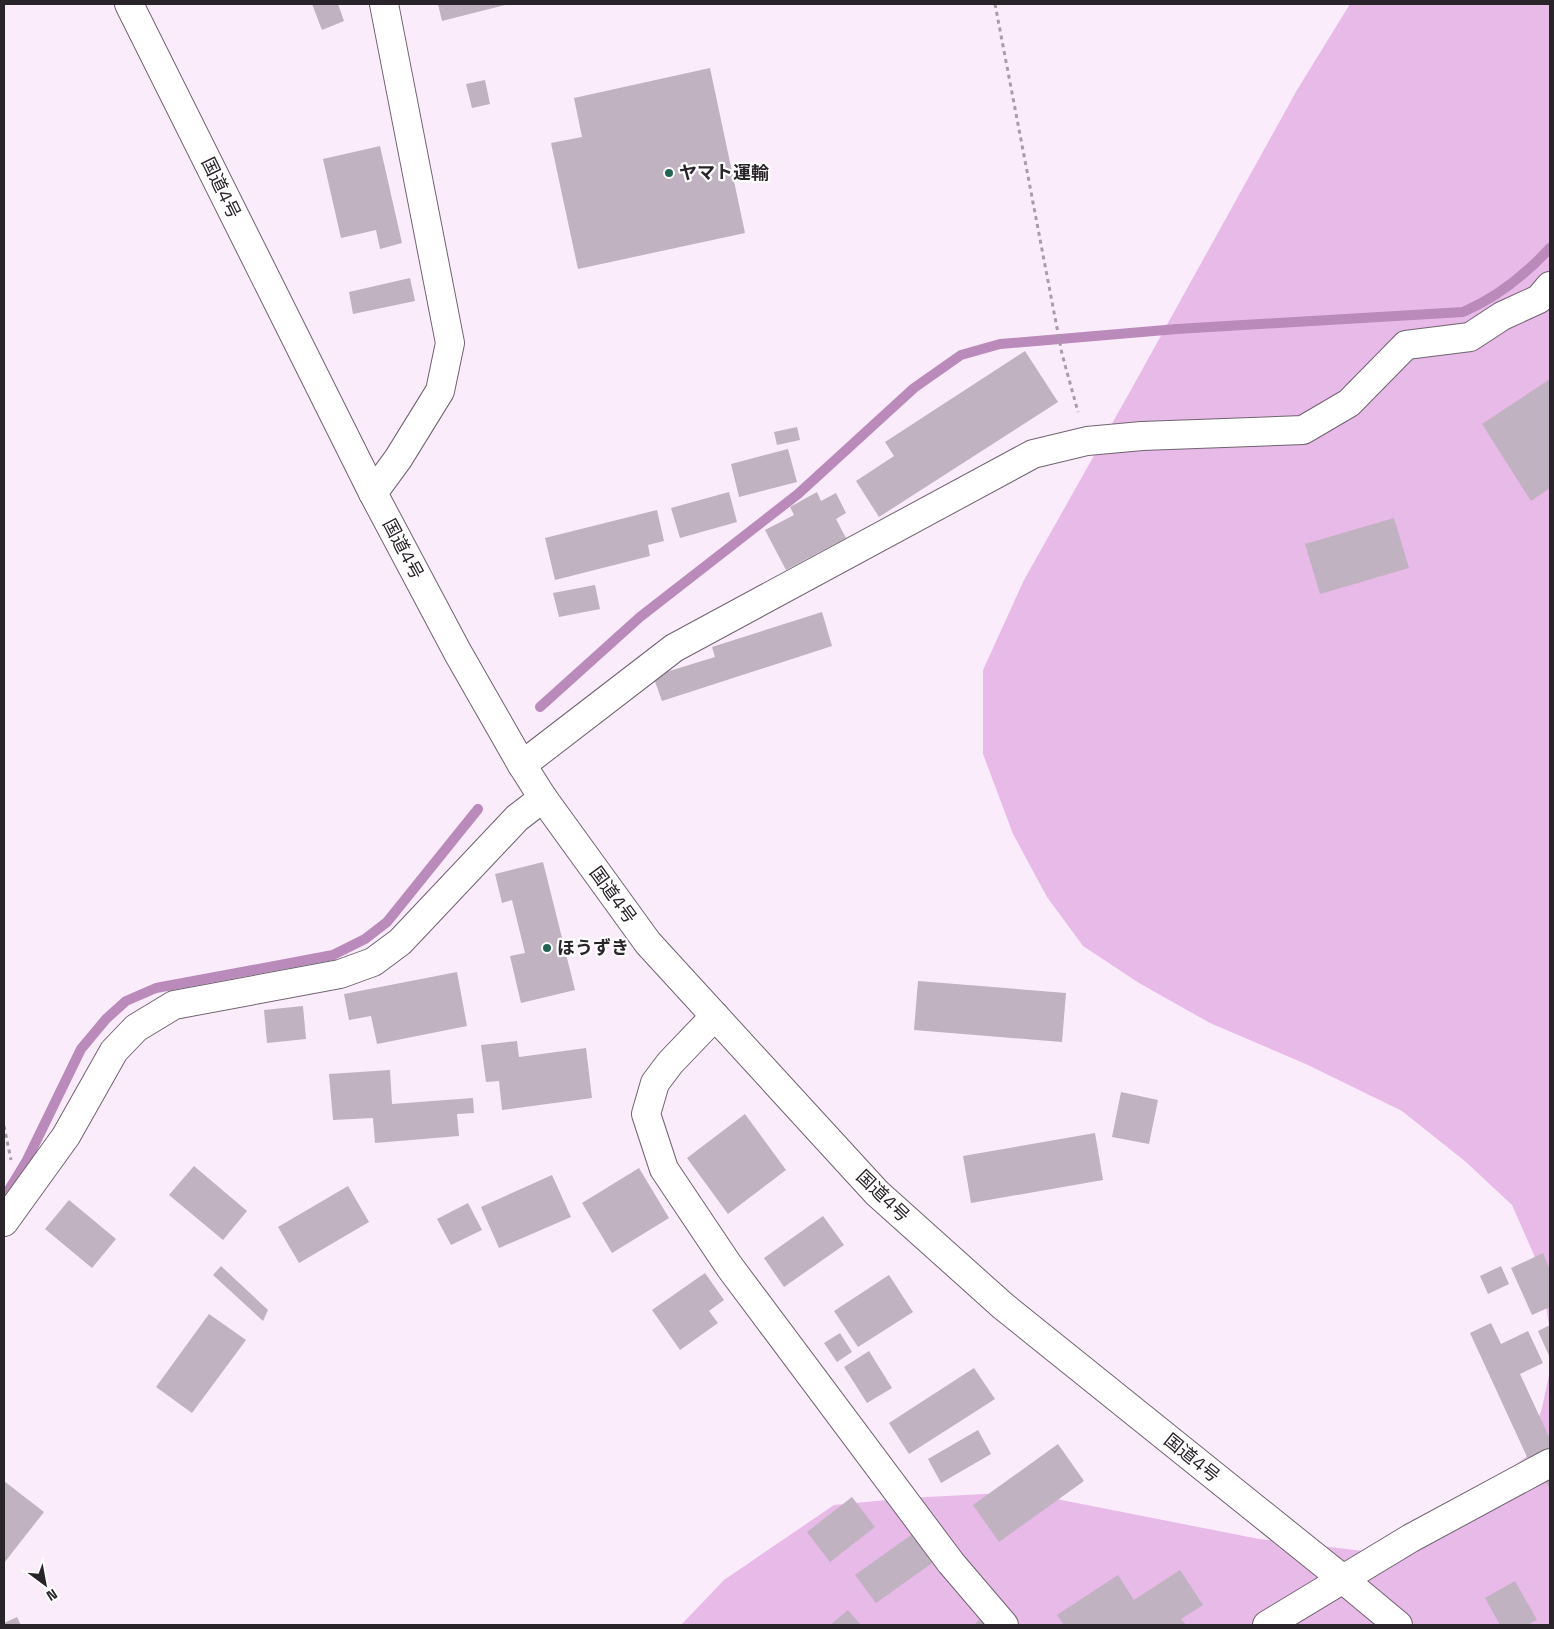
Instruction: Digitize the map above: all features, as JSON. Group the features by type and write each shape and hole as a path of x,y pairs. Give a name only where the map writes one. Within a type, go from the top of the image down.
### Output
{"main road":[{"name":"国道4号","path":"129,4 373,493 458,653 543,798 648,943 877,1193 1002,1306 1398,1625"},
{"path":"373,493 398,459 440,391 450,343 384,4"},
{"path":"522,765 674,648 1034,454 1086,441 1142,436 1303,430 1349,403 1406,345 1470,337 1502,316 1539,299 1550,286"},
{"path":"4,1222 66,1136 114,1051 136,1028 174,1005 340,974 373,962 400,942 517,818 543,798"},
{"path":"714,1016 670,1062 655,1083 646,1114 664,1170 729,1266 952,1562 1004,1625"},
{"path":"1266,1625 1344,1580 1410,1538 1550,1463"}],"path":[{"path":"995,4 1062,354 1086,441"},
{"path":"4,1126 11,1163"}],"shaded area":[{"path":"1350,4 1550,4 1550,1333 1541,1271 1512,1205 1466,1162 1402,1111 1308,1065 1210,1023 1139,983 1083,946 1047,897 1013,834 983,754 983,670 1024,580 1297,90"},
{"path":"1550,1370 1550,1625 681,1625 724,1580 834,1505 908,1498 1021,1492 1259,1539 1364,1551 1468,1499 1526,1457 1542,1408"}],"building":[{"path":"312,4 338,4 344,21 322,30"},
{"path":"438,4 509,4 442,21"},
{"path":"710,68 745,233 578,269 551,143 582,137 574,98"},
{"path":"485,80 490,104 472,108 466,84"},
{"path":"380,146 402,243 380,249 376,230 341,238 323,159"},
{"path":"410,278 415,301 353,314 349,292"},
{"path":"1025,351 1058,402 879,517 856,481 894,456 885,442"},
{"path":"1550,379 1550,488 1531,501 1482,424"},
{"path":"797,427 800,440 777,445 774,432"},
{"path":"788,449 797,482 739,497 731,464"},
{"path":"729,492 737,522 680,538 671,508"},
{"path":"817,492 821,501 836,493 846,513 836,519 846,538 786,570 765,530 794,515 790,507"},
{"path":"657,510 664,541 648,545 650,556 555,580 545,538"},
{"path":"1394,518 1409,568 1320,594 1305,544"},
{"path":"595,585 600,609 559,617 553,593"},
{"path":"822,612 832,646 662,701 653,676 715,657 712,647"},
{"path":"543,862 575,990 521,1003 510,956 525,953 512,900 502,903 495,874"},
{"path":"457,972 467,1026 377,1044 371,1016 349,1020 344,994"},
{"path":"918,981 1066,993 1062,1042 914,1030"},
{"path":"303,1006 306,1039 267,1043 264,1010"},
{"path":"517,1041 519,1057 586,1048 592,1098 502,1110 499,1081 486,1082 481,1045"},
{"path":"390,1070 392,1104 473,1098 474,1113 457,1114 459,1136 375,1143 373,1118 333,1120 329,1074"},
{"path":"1121,1092 1158,1100 1149,1144 1112,1137"},
{"path":"745,1114 786,1170 728,1214 687,1158"},
{"path":"1095,1133 1103,1180 971,1203 963,1156"},
{"path":"194,1166 247,1211 223,1240 169,1195"},
{"path":"639,1168 669,1218 612,1253 582,1203"},
{"path":"552,1175 571,1217 499,1248 481,1207"},
{"path":"348,1186 369,1222 299,1263 278,1227"},
{"path":"69,1200 116,1239 92,1268 45,1229"},
{"path":"468,1203 482,1230 451,1245 437,1219"},
{"path":"823,1216 844,1245 784,1287 764,1258"},
{"path":"1543,1253 1550,1270 1550,1307 1532,1315 1511,1268"},
{"path":"221,1266 268,1310 263,1321 213,1275"},
{"path":"1501,1266 1509,1284 1488,1294 1480,1276"},
{"path":"705,1273 724,1300 709,1311 718,1323 680,1350 652,1310"},
{"path":"889,1275 913,1312 858,1347 834,1311"},
{"path":"209,1314 246,1340 192,1413 156,1387"},
{"path":"1491,1323 1501,1344 1528,1331 1543,1363 1520,1374 1550,1439 1550,1449 1528,1459 1470,1333"},
{"path":"1550,1325 1550,1358 1538,1331"},
{"path":"840,1333 852,1352 837,1362 824,1343"},
{"path":"869,1351 892,1388 867,1403 844,1367"},
{"path":"974,1368 995,1399 909,1454 889,1423"},
{"path":"978,1430 991,1454 941,1483 928,1459"},
{"path":"1058,1444 1084,1481 999,1542 973,1505"},
{"path":"1550,1478 1550,1489 1545,1481"},
{"path":"4,1481 44,1512 4,1563"},
{"path":"852,1497 875,1527 830,1562 807,1532"},
{"path":"914,1533 935,1561 876,1603 855,1575"},
{"path":"1180,1570 1203,1605 1181,1619 1186,1625 1064,1625 1057,1615 1118,1575 1134,1600"},
{"path":"1515,1581 1537,1620 1527,1625 1500,1625 1485,1598"},
{"path":"848,1610 860,1624 830,1625"},
{"path":"17,1617 21,1625 4,1625 4,1623"},
{"path":"979,1620 985,1625 974,1625"}],"waterway":[{"path":"540,707 640,617 798,494 914,388 961,355 1000,344 1177,329 1463,312 1487,300 1510,284 1550,248"},
{"path":"4,1198 27,1160 81,1049 106,1019 126,1001 156,988 333,955 365,939 387,922 478,809"}],"place":[{"name":"ヤマト運輸","path":"669,173"},
{"name":"ほうずき","path":"547,948"}]}
